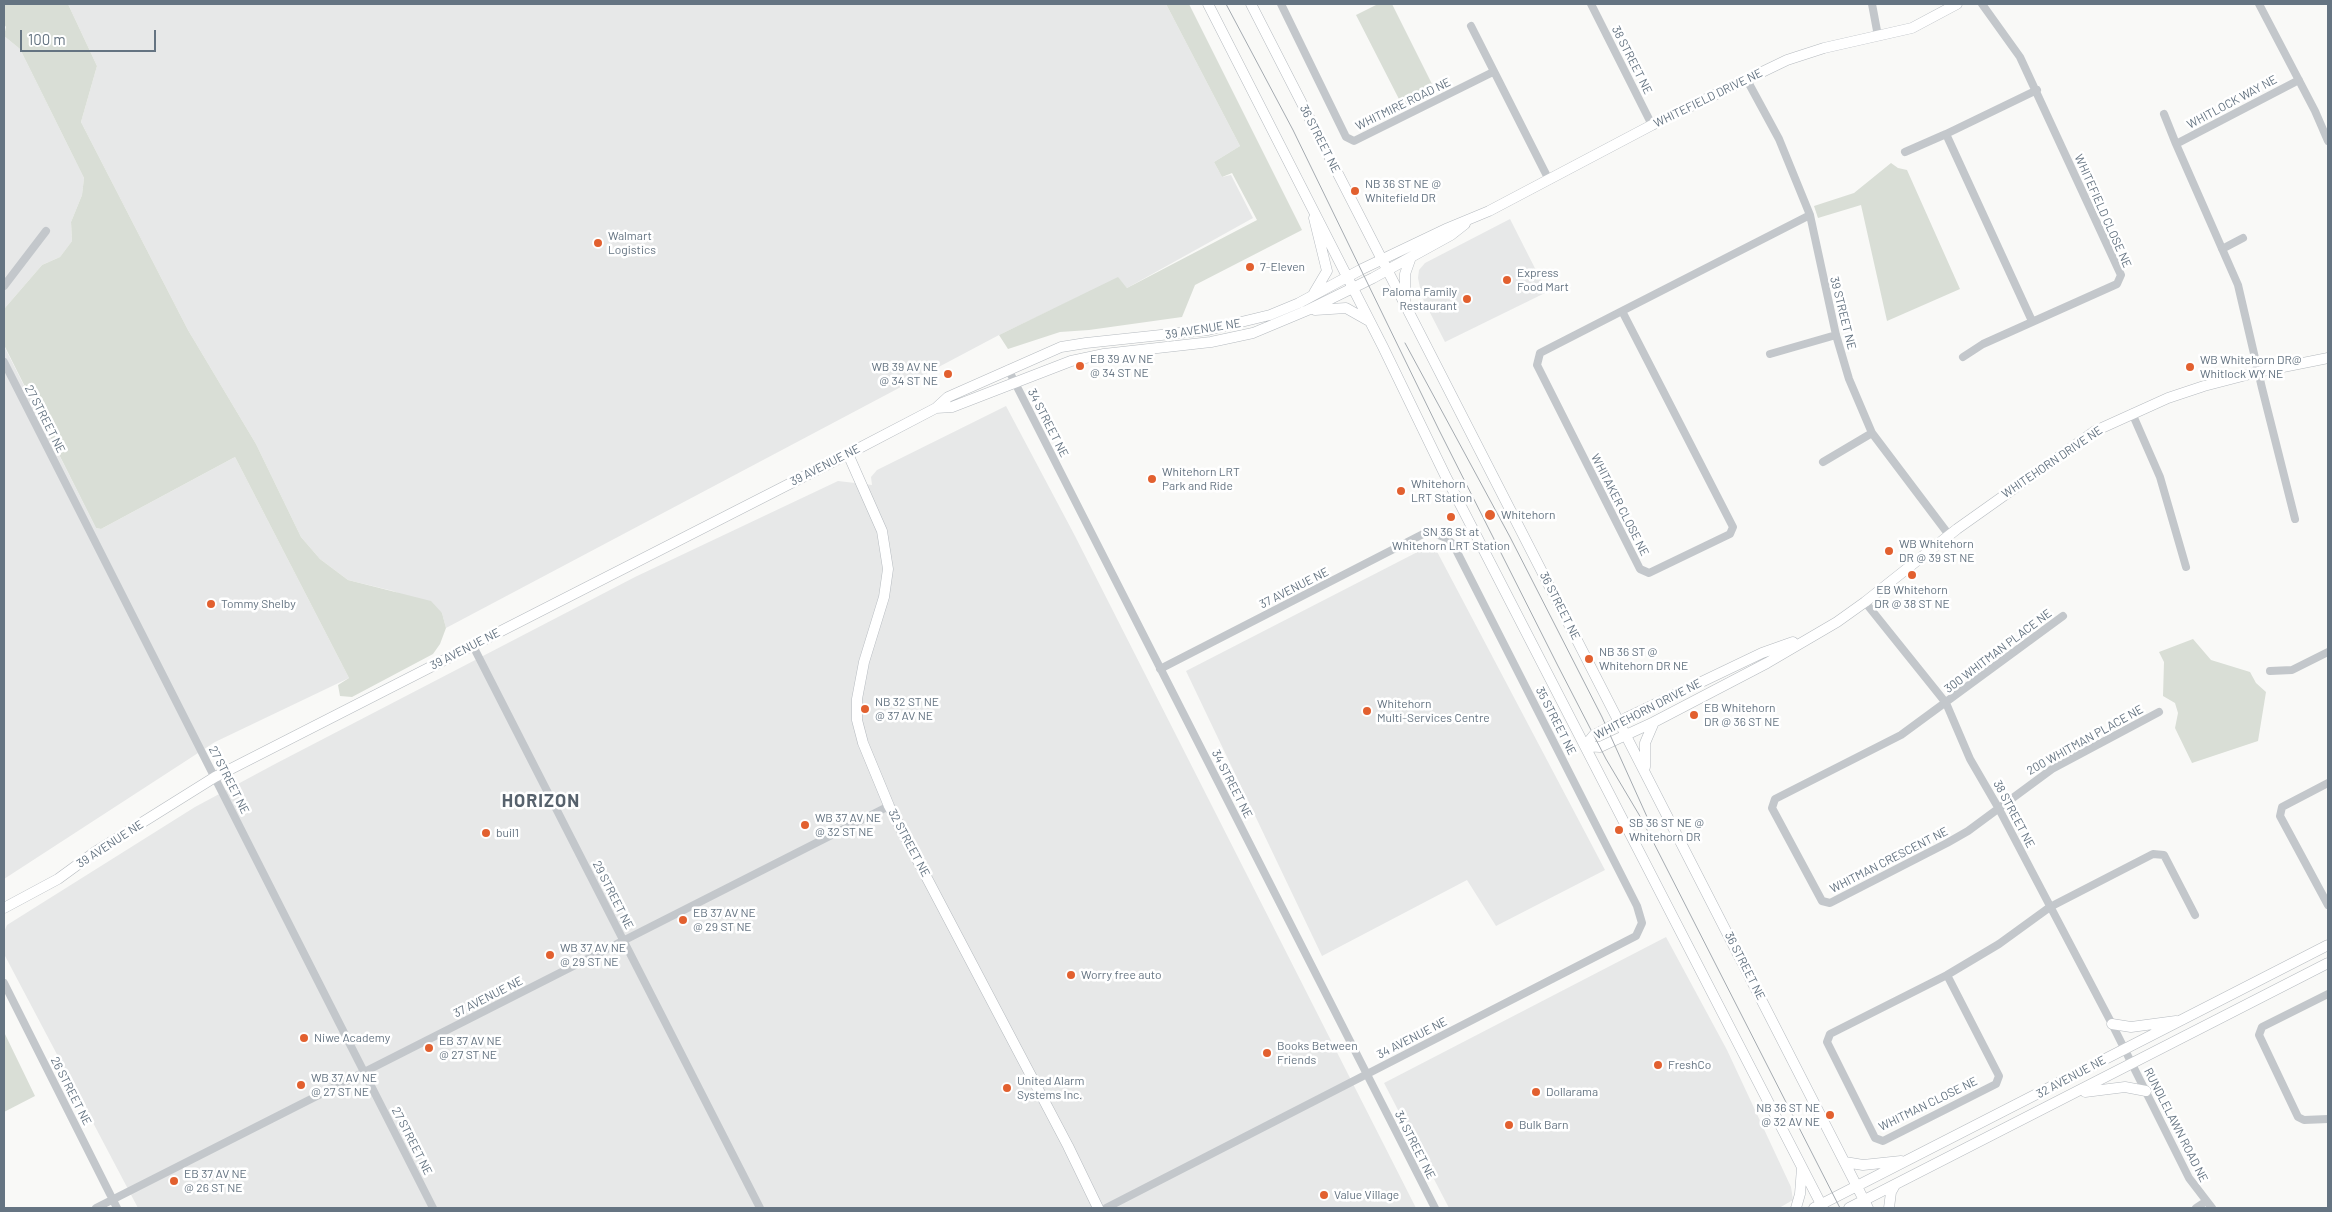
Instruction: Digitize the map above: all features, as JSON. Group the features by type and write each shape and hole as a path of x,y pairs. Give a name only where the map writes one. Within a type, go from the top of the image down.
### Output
{"street":[{"path":"1208,4 1353,287 1445,475 1802,1168 1819,1207"},
{"name":"36 STREET NE","path":"1251,4 1866,1204"},
{"name":"WHITMIRE ROAD NE","path":"1281,4 1346,137 1354,141 1493,72"},
{"name":"38 STREET NE","path":"1591,4 1652,126"},
{"path":"1872,4 1878,36"},
{"name":"WHITEFIELD DRIVE NE","path":"1381,260 1469,220 1652,126 1787,60 1824,48 1912,28 1957,4"},
{"name":"WHITEFIELD CLOSE NE","path":"1963,357 1983,344 2117,284 2120,275 2020,57 1982,4"},
{"path":"2259,4 2299,80 2328,141"},
{"path":"1471,26 1550,180"},
{"name":"39 STREET NE","path":"1747,80 1779,139 1810,215 1836,335 1849,379 1872,433 1949,535"},
{"name":"WHITLOCK WAY NE","path":"2176,144 2299,80"},
{"path":"1904,152 1946,134 2036,90"},
{"name":"WHITLOCK WAY NE","path":"2164,114 2240,292 2295,519"},
{"path":"1946,134 2032,321"},
{"path":"1313,210 1316,231 1325,256 1327,271 1313,295"},
{"name":"WHITAKER CLOSE NE","path":"1622,311 1733,527 1730,534 1649,573 1640,569 1537,365 1540,353 1622,311 1810,215"},
{"name":"WHITEFIELD DRIVE NE","path":"1387,271 1451,235 1469,220"},
{"path":"4,286 46,231"},
{"path":"2222,249 2243,238"},
{"path":"1405,306 1405,274 1411,257"},
{"name":"39 AVENUE NE","path":"4,908 58,879 95,852 216,777 472,644 848,454 936,408 948,397 1008,369 1061,348 1077,344 1189,332 1246,322 1277,312 1381,260"},
{"name":"39 AVENUE NE","path":"936,408 952,407 1070,361 1104,354 1211,342 1253,333 1308,310 1387,271"},
{"path":"1308,310 1346,308 1370,321"},
{"path":"1770,354 1836,335"},
{"name":"WHITEHORN DRIVE NE","path":"1585,746 1594,735 1620,721 1762,653 1810,635 1836,622 1865,602 1949,535 2095,431 2132,413 2204,386 2258,372 2328,358"},
{"name":"27 STREET NE","path":"4,362 433,1208"},
{"name":"34 STREET NE","path":"1008,369 1435,1208"},
{"path":"2132,413 2160,477 2186,567"},
{"path":"1823,462 1872,433"},
{"name":"32 STREET NE","path":"848,454 882,531 888,568 884,597 864,662 857,699 857,720 863,743 889,806 1068,1146 1098,1208"},
{"name":"37 AVENUE NE","path":"1160,669 1425,534 1440,535"},
{"name":"35 STREET NE","path":"1440,535 1453,544 1638,906 1642,924"},
{"name":"38 STREET NE","path":"1865,602 1946,703 1970,759 1999,809 2124,1049"},
{"name":"300 WHITMAN PLACE NE","path":"1946,703 2063,616"},
{"name":"WHITEHORN DRIVE NE","path":"1585,746 1600,747 1654,722 1766,664 1810,635"},
{"name":"29 STREET NE","path":"472,644 760,1208"},
{"path":"2270,671 2292,670 2328,652"},
{"name":"WHITMAN CRESCENT NE","path":"1946,703 1901,735 1775,799 1772,808 1822,901 1830,903 1947,843 1999,809"},
{"name":"200 WHITMAN PLACE NE","path":"1999,809 2026,786 2052,768 2159,712"},
{"path":"1645,770 1645,743 1654,722"},
{"path":"2328,784 2282,807 2280,816 2328,905"},
{"name":"37 AVENUE NE","path":"96,1208 889,806"},
{"name":"WHITMAN CLOSE NE","path":"1947,975 1999,1076 1996,1084 1883,1141 1875,1138 1827,1042 1830,1034 1947,975 1999,944 2050,906 2153,854 2164,855 2195,915"},
{"name":"34 AVENUE NE","path":"1106,1208 1636,936 1642,924"},
{"name":"32 AVENUE NE","path":"1819,1207 2328,945"},
{"name":"32 AVENUE NE","path":"1849,1208 1866,1204 1894,1185 2328,963"},
{"name":"26 STREET NE","path":"4,983 117,1208"},
{"path":"2328,994 2262,1027 2259,1035 2298,1117 2304,1120 2328,1119"},
{"path":"2112,1024 2131,1027 2182,1020"},
{"name":"RUNDLELAWN ROAD NE","path":"2124,1049 2189,1178 2205,1202 2212,1208"},
{"path":"2074,1093 2125,1087 2146,1091"},
{"path":"1845,1162 1874,1165 1909,1160"},
{"path":"1796,1208 1800,1194 1802,1168"},
{"path":"1889,1208 1894,1185"},
{"path":"2196,1208 2205,1202"}],"shaded area":[{"path":"4,4 68,4 97,66 81,122 188,330 256,444 301,537 320,559 348,580 431,601 442,613 446,628 440,644 433,654 352,697 340,696 338,685 349,678 235,457 101,529 96,528 4,345 4,309 42,265 60,257 72,241 71,222 82,195 84,178 20,49 4,36 6,27 4,24"},
{"path":"68,4 1166,4 1240,146 1214,162 1222,177 1231,175 1253,218 1127,288 1118,278 999,335 446,628 442,613 393,591 348,580 320,559 301,537 256,444 188,330 81,122 97,66"},
{"path":"1166,4 1189,4 1302,230 1195,285 1182,317 1089,330 1060,332 1008,349 999,335 1118,277 1127,288 1257,220 1232,173 1222,177 1214,162 1240,146"},
{"path":"1378,4 1392,4 1436,92 1408,107 1402,105 1356,15"},
{"path":"4,36 20,49 84,178 82,195 71,222 72,241 60,257 42,265 4,309"},
{"path":"1891,163 1898,168 1907,170 1960,289 1887,321 1861,205 1818,218 1814,206 1854,193"},
{"path":"1510,219 1547,292 1445,342 1422,297 1418,278 1419,270 1425,263"},
{"path":"4,346 96,528 101,529 235,457 349,678 215,742 4,879"},
{"path":"1006,406 1075,536 1416,1208 138,1208 4,954 4,932 7,925 195,807 275,764 635,577 838,481 872,485 871,477 877,470"},
{"path":"1433,544 1605,870 1496,926 1467,880 1322,956 1186,671"},
{"path":"2193,639 2211,660 2250,672 2256,683 2266,692 2258,741 2192,763 2175,728 2178,713 2175,703 2163,696 2164,662 2159,652"},
{"path":"1666,937 1727,1050 1791,1187 1793,1200 1779,1208 1449,1208 1384,1083"},
{"path":"4,1032 35,1096 4,1112"}],"tram line":[{"path":"1226,4 1293,130 1439,430 1558,666 1606,759 1641,818 1840,1208"},
{"path":"1405,343 1510,537 1602,717 1648,819"}],"place":[{"name":"NB 36 ST NE @ Whitefield DR","path":"1355,191"},
{"name":"Walmart Logistics","path":"598,243"},
{"name":"7-Eleven","path":"1250,267"},
{"name":"Express Food Mart","path":"1507,280"},
{"name":"Paloma Family Restaurant","path":"1467,299"},
{"name":"EB 39 AV NE @ 34 ST NE","path":"1080,366"},
{"name":"WB Whitehorn DR@ Whitlock WY NE","path":"2190,367"},
{"name":"WB 39 AV NE @ 34 ST NE","path":"948,374"},
{"name":"Whitehorn LRT Park and Ride","path":"1152,479"},
{"name":"Whitehorn LRT Station","path":"1401,491"},
{"name":"Whitehorn","path":"1490,515"},
{"name":"SN 36 St at Whitehorn LRT Station","path":"1451,517"},
{"name":"WB Whitehorn DR @ 39 ST NE","path":"1889,551"},
{"name":"EB Whitehorn DR @ 38 ST NE","path":"1912,575"},
{"name":"Tommy Shelby","path":"211,604"},
{"name":"NB 36 ST @ Whitehorn DR NE","path":"1589,659"},
{"name":"NB 32 ST NE @ 37 AV NE","path":"865,709"},
{"name":"Whitehorn Multi-Services Centre","path":"1367,711"},
{"name":"EB Whitehorn DR @ 36 ST NE","path":"1694,715"},
{"name":"WB 37 AV NE @ 32 ST NE","path":"805,825"},
{"name":"SB 36 ST NE @ Whitehorn DR","path":"1619,830"},
{"name":"buil1","path":"486,833"},
{"name":"EB 37 AV NE @ 29 ST NE","path":"683,920"},
{"name":"WB 37 AV NE @ 29 ST NE","path":"550,955"},
{"name":"Worry free auto","path":"1071,975"},
{"name":"Niwe Academy","path":"304,1038"},
{"name":"EB 37 AV NE @ 27 ST NE","path":"429,1048"},
{"name":"Books Between Friends","path":"1267,1053"},
{"name":"FreshCo","path":"1658,1065"},
{"name":"WB 37 AV NE @ 27 ST NE","path":"301,1085"},
{"name":"United Alarm Systems Inc.","path":"1007,1088"},
{"name":"Dollarama","path":"1536,1092"},
{"name":"NB 36 ST NE @ 32 AV NE","path":"1830,1115"},
{"name":"Bulk Barn","path":"1509,1125"},
{"name":"EB 37 AV NE @ 26 ST NE","path":"174,1181"},
{"name":"Value Village","path":"1324,1195"}],"district":[{"name":"HORIZON","path":"541,801"}]}
